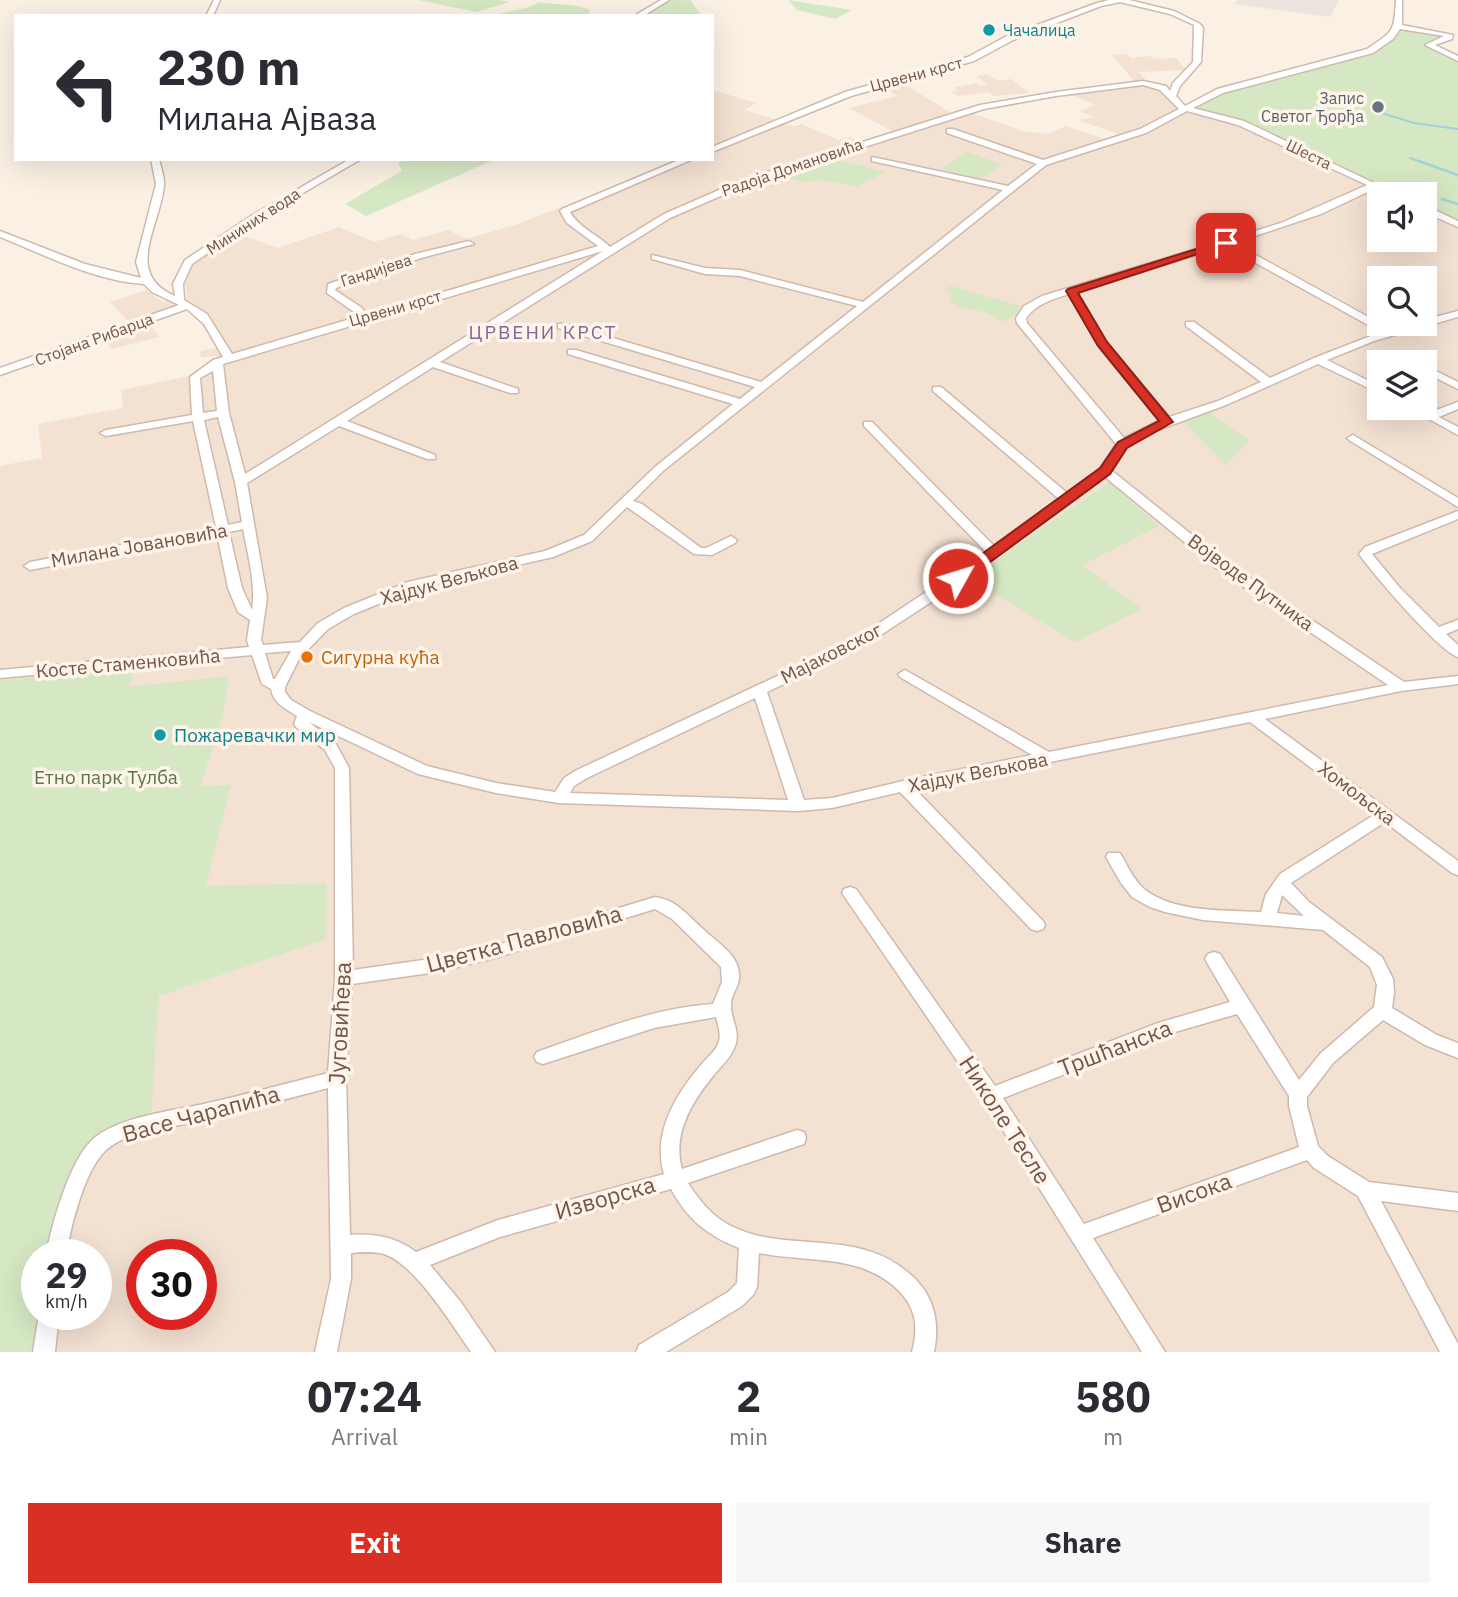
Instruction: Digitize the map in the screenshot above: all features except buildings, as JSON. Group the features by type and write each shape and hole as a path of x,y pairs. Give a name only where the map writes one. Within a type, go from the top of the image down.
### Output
{"street":[{"path":"641,14 666,0"},
{"path":"1120,0 1172,12 1197,24 1197,62 1176,85 1173,95 1183,108"},
{"name":"Црвени крст","path":"714,149 848,94 971,59 1019,35 1099,5 1120,0"},
{"path":"1399,0 1398,27 1449,35"},
{"name":"Хајдук Вељкова","path":"1398,27 1380,45 1358,55 1220,91 1143,131 1044,163 659,469 588,538 571,546 413,585 373,600 323,626 300,646 278,687 281,698 305,714 423,769 496,788 559,798 798,806 832,803 903,786 1401,687 1458,680"},
{"path":"1458,32 1429,45 1458,59"},
{"name":"Радоја Домановића","path":"242,482 606,250 667,216 715,194 953,115 1056,94 1130,83 1154,85 1173,95"},
{"name":"Шеста","path":"1183,108 1241,123 1367,183"},
{"path":"950,131 1044,163"},
{"path":"875,159 1009,189"},
{"path":"155,161 160,184 141,262 143,275 152,289 165,298 183,304 207,321 223,360 223,413 242,482 260,598 256,618 256,652 267,681 278,687"},
{"name":"Мининих вода","path":"183,304 178,284 188,262 254,218 354,161"},
{"path":"606,250 597,239 570,221 565,211 685,161"},
{"path":"1123,445 1022,323 1023,315 1033,304 1318,212 1367,189"},
{"path":"1437,214 1458,224"},
{"path":"0,234 82,266 131,280 147,281"},
{"path":"1226,243 1367,321"},
{"name":"Гандијева","path":"362,317 358,310 330,291 331,286 418,256 469,244"},
{"name":"Црвени крст","path":"223,360 362,317 606,250"},
{"path":"655,257 705,271 740,273 863,305"},
{"path":"1072,291 1102,343 1167,422"},
{"name":"Стојана Рибарца","path":"0,372 183,304"},
{"name":"Мајаковског","path":"1437,319 1458,314"},
{"path":"1190,324 1268,382"},
{"path":"562,327 762,386"},
{"name":"Мајаковског","path":"559,798 569,782 582,774 859,643 958,578 1105,471 1123,445 1167,422 1224,402 1374,336"},
{"path":"572,352 741,404"},
{"path":"223,360 195,377 198,417 241,606 245,612 256,618"},
{"path":"1318,360 1367,384"},
{"path":"432,363 514,391"},
{"path":"1437,375 1458,386"},
{"path":"937,389 1066,498"},
{"path":"1437,414 1458,405"},
{"path":"106,433 223,413"},
{"path":"1437,419 1458,432"},
{"path":"340,422 431,457"},
{"path":"868,424 992,551"},
{"path":"1353,438 1458,503"},
{"name":"Војводе Путника","path":"1105,471 1221,565 1401,687"},
{"path":"625,502 638,508 698,551 708,552 731,540"},
{"path":"1458,515 1366,551 1365,554 1395,591 1458,653"},
{"name":"Милана Јовановића","path":"30,566 247,525"},
{"path":"1436,633 1458,624"},
{"name":"Косте Стаменковића","path":"0,674 300,646"},
{"path":"905,674 1048,758"},
{"path":"759,690 798,806"},
{"name":"Југовићева","path":"305,714 301,724 331,747 342,768 344,978 337,1077 341,1279 326,1352"},
{"name":"Хомољска","path":"1255,718 1458,869"},
{"path":"903,786 1037,925"},
{"path":"1267,918 1274,894 1286,878 1385,815"},
{"path":"1114,857 1134,888 1144,897 1159,903 1207,915 1326,924"},
{"path":"1282,884 1326,924 1376,962 1384,972 1386,1000 1382,1011 1327,1059 1298,1095"},
{"name":"Николе Тесле","path":"850,893 991,1094 1154,1352"},
{"name":"Цветка Павловића","path":"344,978 437,965 498,951 644,906 662,903 670,907 730,968 732,977 723,996 722,1010"},
{"path":"1214,959 1298,1095 1298,1106 1310,1151 1321,1162 1365,1190 1458,1202"},
{"name":"Тршћанска","path":"991,1094 1164,1028 1241,1006"},
{"path":"543,1057 674,1017 702,1010 722,1010 728,1022 730,1036 726,1048 683,1101 672,1125 669,1150 676,1179 702,1215 720,1231 749,1242 855,1256 891,1270 907,1281 927,1317 923,1352"},
{"path":"1382,1011 1431,1040 1458,1051"},
{"name":"Васе Чарапића","path":"60,1239 77,1186 89,1158 99,1145 141,1128 337,1077"},
{"name":"Изворска","path":"415,1262 498,1229 676,1179 797,1138"},
{"name":"Висока","path":"1078,1235 1310,1151"},
{"path":"1365,1190 1451,1352"},
{"path":"339,1245 370,1242 400,1250 415,1262 484,1352"},
{"path":"647,1352 735,1299 747,1287 749,1242"},
{"path":"44,1352 47,1330"}],"shaded area":[{"path":"1238,0 1339,0 1330,17 1235,4"},
{"path":"1127,54 1131,58 1176,58 1186,70 1139,72 1149,84 1160,87 1178,104 1216,115 1367,182 1367,252 1437,252 1437,214 1458,224 1458,1352 0,1352 0,466 42,458 38,424 123,408 121,390 189,376 218,356 201,357 200,351 216,348 200,320 188,310 149,322 159,337 112,349 101,334 130,323 110,302 146,290 163,302 187,297 185,280 194,263 237,234 278,248 339,227 374,242 401,234 413,240 448,230 467,239 518,224 674,161 714,161 714,90 756,103 745,110 794,126 802,124 838,140 850,137 861,142 894,132 849,108 897,96 883,86 901,82 956,116 968,112 1023,131 1048,134 1066,126 1105,139 1118,134 1078,120 1094,117 1080,111 1095,105 1067,93 1135,82 1112,55"},
{"path":"986,74 999,81 1011,79 1030,93 994,96 988,92 959,96 951,92 957,90 954,88 976,83 980,86 988,85 977,76"}],"green space":[{"path":"418,0 499,0 510,2 476,12"},
{"path":"669,0 690,0 700,14 644,14"},
{"path":"788,0 852,10 835,19 797,10"},
{"path":"539,2 590,10 589,14 501,14"},
{"path":"1398,27 1449,35 1429,46 1458,59 1458,224 1437,214 1437,182 1367,182 1241,123 1188,109 1204,97 1370,51"},
{"path":"966,151 1002,165 978,180 941,169"},
{"path":"828,157 885,172 858,186 821,180 801,182 775,174"},
{"path":"491,161 366,216 345,204 402,171 398,163"},
{"path":"951,286 1021,306 1015,315 1003,322 987,313 957,306 950,301 952,294 944,290"},
{"path":"1209,412 1249,440 1226,465 1182,420"},
{"path":"1109,482 1159,526 1082,565 1142,609 1075,642 969,579"},
{"name":"Етно парк Тулба","path":"134,670 129,687 229,676 221,723 200,786 231,785 206,886 327,883 326,939 159,996 151,1117 84,1158 66,1239 21,1239 21,1330 48,1330 45,1352 0,1352 0,680"}],"waterway":[{"path":"1378,112 1414,123 1458,129"},
{"path":"1410,158 1424,163"},
{"path":"1419,161 1458,175"},
{"path":"1442,199 1458,204"}],"place":[{"name":"Чачалица","path":"989,30"},
{"name":"Запис Светог Ђорђа","path":"1378,107"},
{"name":"Сигурна кућа","path":"307,657"},
{"name":"Пожаревачки мир","path":"160,735"}],"district":[{"name":"ЦРВЕНИ КРСТ","path":"543,332"}],"route":[{"path":"958,578 1105,471 1123,445 1167,422 1102,343 1072,291 1226,243"}]}
